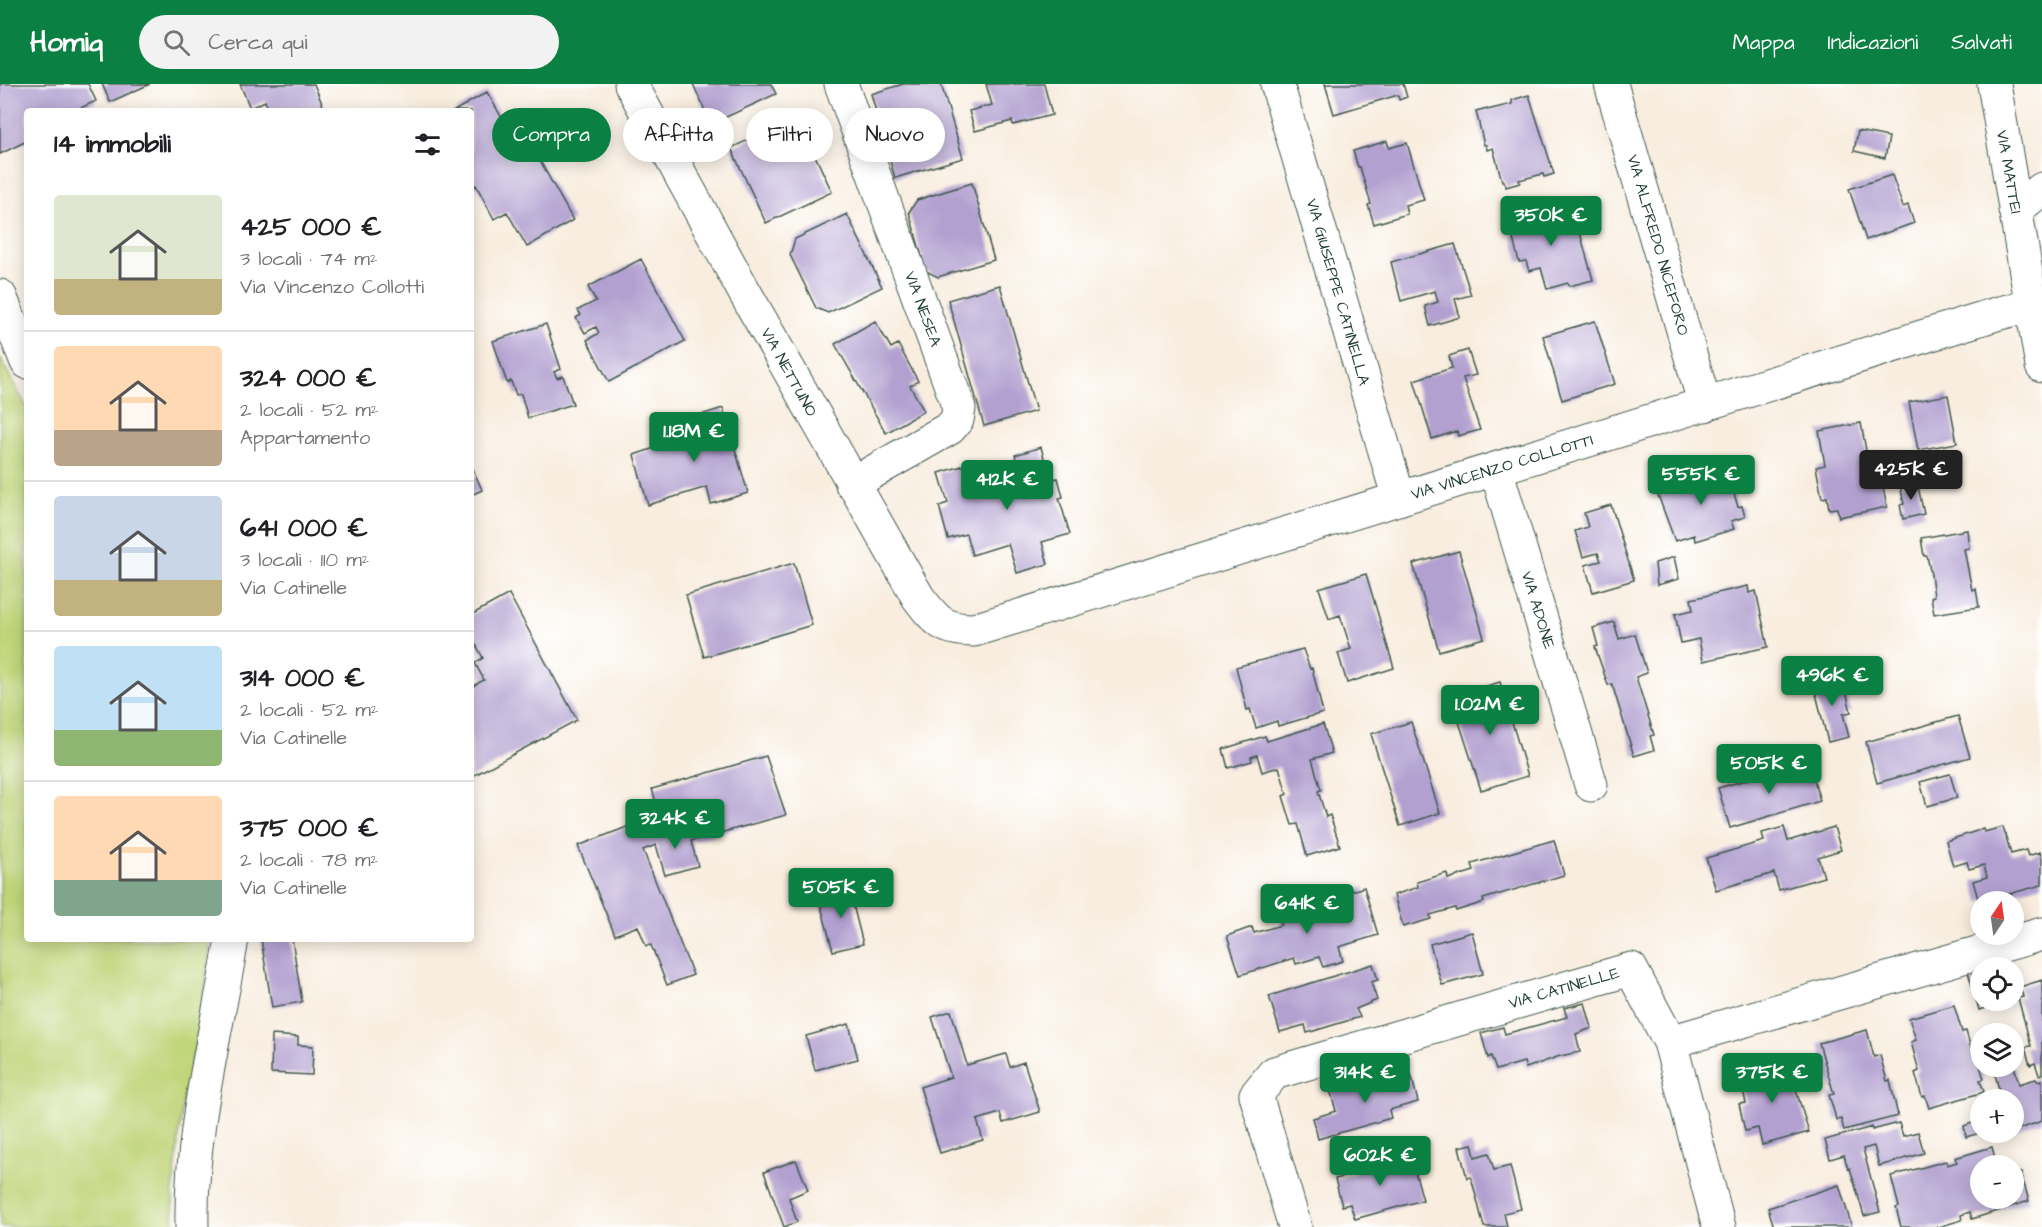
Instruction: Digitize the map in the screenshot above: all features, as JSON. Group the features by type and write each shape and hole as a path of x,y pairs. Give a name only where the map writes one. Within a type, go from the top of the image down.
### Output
{"street":[{"name":"VIA NETTUNO","path":"631,84 852,484 918,597 931,615 942,625 957,630 974,630"},
{"name":"VIA NESEA","path":"840,84 959,408 957,420 950,428 852,484"},
{"name":"VIA GIUSEPPE CATINELLA","path":"1277,84 1398,499"},
{"name":"VIA ALFREDO NICEFORO","path":"1611,84 1705,405"},
{"name":"VIA MATTEI","path":"1994,84 2031,305 2041,351"},
{"path":"2016,210 2042,189"},
{"path":"0,296 24,355"},
{"name":"VIA VINCENZO COLLOTTI","path":"974,630 2031,305"},
{"name":"VIA ADONE","path":"1496,469 1591,785"},
{"path":"1719,1227 1670,1042 2042,934"},
{"path":"192,1227 195,1144 203,1088 224,991 232,942"},
{"name":"VIA CATINELLE","path":"1295,1227 1256,1095 1274,1073 1631,969 1670,1042"}],"green space":[{"path":"0,358 24,402 24,942 211,942 200,1024 182,1106 173,1193 174,1227 0,1227"}],"building":[{"path":"0,84 88,84 96,101 81,108 24,108 24,142 0,154"},
{"path":"102,84 150,84 110,102"},
{"path":"240,84 314,84 324,108 268,108 265,101 250,108"},
{"path":"693,84 771,84 776,94 734,113 734,108 704,108"},
{"path":"903,84 941,84 963,158 895,178 890,162 945,162 945,108 875,108 871,94"},
{"path":"986,84 1044,84 1052,115 1013,125 1012,121 975,131 969,111 992,105"},
{"path":"1325,84 1403,84 1407,97 1399,100 1398,95 1334,114"},
{"path":"487,92 496,108 492,108 492,162 540,162 573,220 527,247 507,212 494,219 476,185 474,186 474,108 459,108"},
{"path":"1529,95 1554,174 1544,177 1543,174 1519,180 1520,183 1506,187 1502,181 1493,148 1487,150 1484,145 1476,111 1512,104 1512,100"},
{"path":"1858,131 1889,137 1885,158 1854,151"},
{"path":"746,141 746,162 818,162 832,192 766,223 734,154 734,147"},
{"path":"1387,141 1389,148 1407,143 1424,200 1405,205 1407,214 1374,224 1368,205 1371,204 1353,151"},
{"path":"1892,175 1903,207 1908,205 1914,223 1866,240 1849,189"},
{"path":"972,183 994,260 938,277 926,271 909,212 917,200"},
{"path":"1554,205 1557,214 1564,212 1569,231 1579,229 1593,280 1569,286 1568,283 1547,289 1541,268 1529,271 1526,261 1519,262 1512,235 1518,233 1513,216"},
{"path":"847,214 882,287 828,313 816,308 790,255 795,239"},
{"path":"1455,244 1471,295 1455,299 1460,317 1430,326 1425,306 1438,302 1435,291 1401,301 1391,262"},
{"path":"641,259 685,341 609,382 587,340 599,333 596,327 585,333 576,318 581,315 578,310 596,301 588,287"},
{"path":"1000,285 1036,411 984,426 948,300"},
{"path":"875,321 891,348 898,344 918,381 910,386 924,411 886,433 835,344"},
{"path":"1595,321 1615,384 1562,400 1543,336"},
{"path":"546,324 561,369 554,372 557,378 563,376 573,404 528,418 521,394 516,395 511,381 507,383 493,341"},
{"path":"1468,350 1476,375 1463,378 1480,430 1458,436 1457,431 1432,439 1414,380 1452,368 1449,356"},
{"path":"1948,395 1957,443 1918,450 1909,402"},
{"path":"723,408 748,493 711,504 707,487 648,505 634,455 692,435 688,419"},
{"path":"1861,423 1868,461 1866,462 1867,470 1879,467 1887,507 1839,517 1837,508 1829,509 1827,497 1822,498 1816,467 1825,465 1819,431"},
{"path":"1041,447 1045,462 1049,460 1054,479 1058,478 1063,497 1059,498 1070,534 1042,542 1048,564 1017,573 1008,544 972,555 966,534 948,539 939,506 948,503 939,473 972,463 978,484 980,483 982,488 997,484 1000,495 1020,489 1015,471 1019,469 1015,455"},
{"path":"1716,468 1718,476 1728,473 1738,507 1742,506 1745,517 1731,521 1734,529 1695,541 1694,535 1675,541 1658,495 1668,491 1666,484"},
{"path":"474,471 482,490 474,494"},
{"path":"1917,482 1924,514 1903,519 1900,505 1904,504 1900,485"},
{"path":"1611,505 1634,580 1593,592 1585,565 1601,561 1598,553 1583,557 1575,531 1588,527 1584,513"},
{"path":"1967,530 1969,548 1964,549 1972,590 1976,589 1979,607 1934,614 1931,575 1927,556 1924,556 1921,538"},
{"path":"1459,551 1484,638 1439,651 1413,564"},
{"path":"1674,557 1679,579 1657,585 1655,563"},
{"path":"794,563 812,625 704,657 686,595"},
{"path":"1366,574 1394,668 1347,683 1338,653 1351,649 1340,615 1329,619 1319,588"},
{"path":"1748,586 1749,593 1756,591 1768,647 1703,661 1699,639 1681,643 1675,614 1693,610 1691,599"},
{"path":"509,594 577,720 474,775 474,685 484,680 475,663 483,658 474,641 474,613"},
{"path":"1614,622 1619,639 1635,634 1647,673 1636,677 1654,735 1650,736 1654,750 1634,756 1612,684 1608,685 1595,647 1598,646 1593,628"},
{"path":"1303,649 1310,669 1312,668 1323,713 1278,726 1277,721 1256,728 1250,709 1247,710 1236,667"},
{"path":"1833,673 1838,692 1846,691 1851,712 1843,714 1849,737 1828,742 1812,678"},
{"path":"1500,682 1528,776 1481,790 1451,697"},
{"path":"1958,716 1970,757 1877,783 1866,742"},
{"path":"1411,722 1440,813 1400,826 1371,734"},
{"path":"1323,724 1332,753 1312,759 1326,817 1330,815 1340,846 1307,856 1298,824 1292,825 1283,796 1287,794 1279,767 1262,772 1257,755 1251,757 1252,761 1228,768 1223,749 1265,736 1267,741"},
{"path":"766,756 786,815 691,841 698,866 665,875 656,845 643,850 693,975 667,985 651,945 646,946 638,926 615,935 578,846 632,825 661,819 652,789"},
{"path":"1809,762 1820,801 1730,828 1718,788"},
{"path":"1950,774 1957,798 1927,806 1920,782"},
{"path":"1784,827 1788,841 1834,827 1841,850 1818,857 1824,877 1779,890 1774,873 1716,890 1706,858 1764,841 1762,833"},
{"path":"2003,827 2011,854 2026,850 2028,856 2040,852 2042,885 2020,891 1976,891 1973,881 1987,877 1984,865 1969,869 1967,862 1953,866 1946,841 1983,829 1984,832"},
{"path":"1554,840 1564,875 1483,899 1484,902 1456,911 1455,908 1430,915 1431,919 1403,927 1394,895 1418,887 1417,882 1447,873 1448,879 1474,871 1472,864"},
{"path":"852,886 854,896 851,897 863,944 833,951 818,895"},
{"path":"1364,887 1378,935 1339,947 1343,961 1323,967 1319,957 1296,964 1294,958 1240,975 1227,936 1252,927 1254,933 1281,925 1280,920 1306,911 1308,917 1331,910 1328,899"},
{"path":"1472,932 1483,974 1442,985 1430,944"},
{"path":"261,942 292,942 302,1002 272,1007"},
{"path":"1373,964 1378,980 1371,982 1377,1000 1356,1009 1360,1017 1307,1033 1305,1025 1280,1032 1269,996"},
{"path":"1970,964 1970,979 1966,965"},
{"path":"2042,980 2042,1074 2039,1075 2035,1063 2030,1065 2025,1047 2031,1046 2022,1011 2024,1011 2024,986"},
{"path":"1585,1003 1592,1028 1576,1034 1580,1052 1560,1056 1526,1068 1524,1062 1496,1070 1491,1056 1488,1058 1481,1033 1503,1027 1505,1034 1567,1017 1564,1008"},
{"path":"1954,1005 1962,1032 1966,1031 1970,1045 1970,1077 1983,1077 1984,1079 1980,1080 1983,1089 1970,1089 1970,1096 1929,1108 1925,1096 1922,1097 1915,1073 1919,1071 1911,1042 1916,1040 1909,1018"},
{"path":"951,1011 967,1065 1006,1054 1010,1067 1024,1062 1040,1112 1003,1123 1000,1113 977,1120 983,1140 940,1153 920,1087 951,1077 932,1017"},
{"path":"849,1024 858,1059 815,1070 806,1036"},
{"path":"1867,1030 1874,1057 1880,1055 1887,1081 1890,1080 1898,1116 1844,1130 1841,1119 1836,1120 1829,1095 1834,1094 1819,1043"},
{"path":"272,1035 298,1037 298,1045 313,1046 312,1075 271,1073"},
{"path":"1787,1061 1809,1132 1762,1145 1758,1128 1745,1131 1739,1104 1746,1103 1742,1086 1746,1086 1742,1074"},
{"path":"1411,1074 1418,1102 1389,1110 1391,1118 1318,1139 1313,1118 1336,1111 1330,1090 1379,1076 1381,1083"},
{"path":"1996,1077 2017,1077 2019,1084 2036,1079 2037,1081 2042,1080 2042,1121 2024,1127 2024,1089 1999,1089"},
{"path":"1899,1123 1903,1136 1918,1132 1924,1153 1879,1166 1874,1146 1863,1149 1880,1212 1864,1216 1844,1155 1830,1159 1825,1140 1872,1127 1872,1130"},
{"path":"1970,1124 1970,1136 1966,1137 1964,1126"},
{"path":"1472,1144 1475,1157 1489,1153 1494,1170 1510,1166 1521,1209 1504,1213 1507,1227 1484,1227 1471,1177 1467,1178 1459,1147"},
{"path":"1992,1147 1994,1155 1970,1155 1970,1209 2004,1209 1972,1219 1970,1212 1961,1215 1962,1220 1938,1227 1901,1227 1896,1208 1899,1207 1891,1176 1946,1161 1947,1165 1957,1162 1955,1158"},
{"path":"1398,1157 1399,1160 1411,1157 1423,1200 1355,1219 1350,1204 1342,1206 1335,1179 1355,1174 1353,1170"},
{"path":"796,1160 808,1190 789,1198 797,1222 784,1227 764,1172"},
{"path":"2024,1184 2029,1201 2024,1203"},
{"path":"1839,1185 1852,1227 1774,1227 1768,1208"}]}
